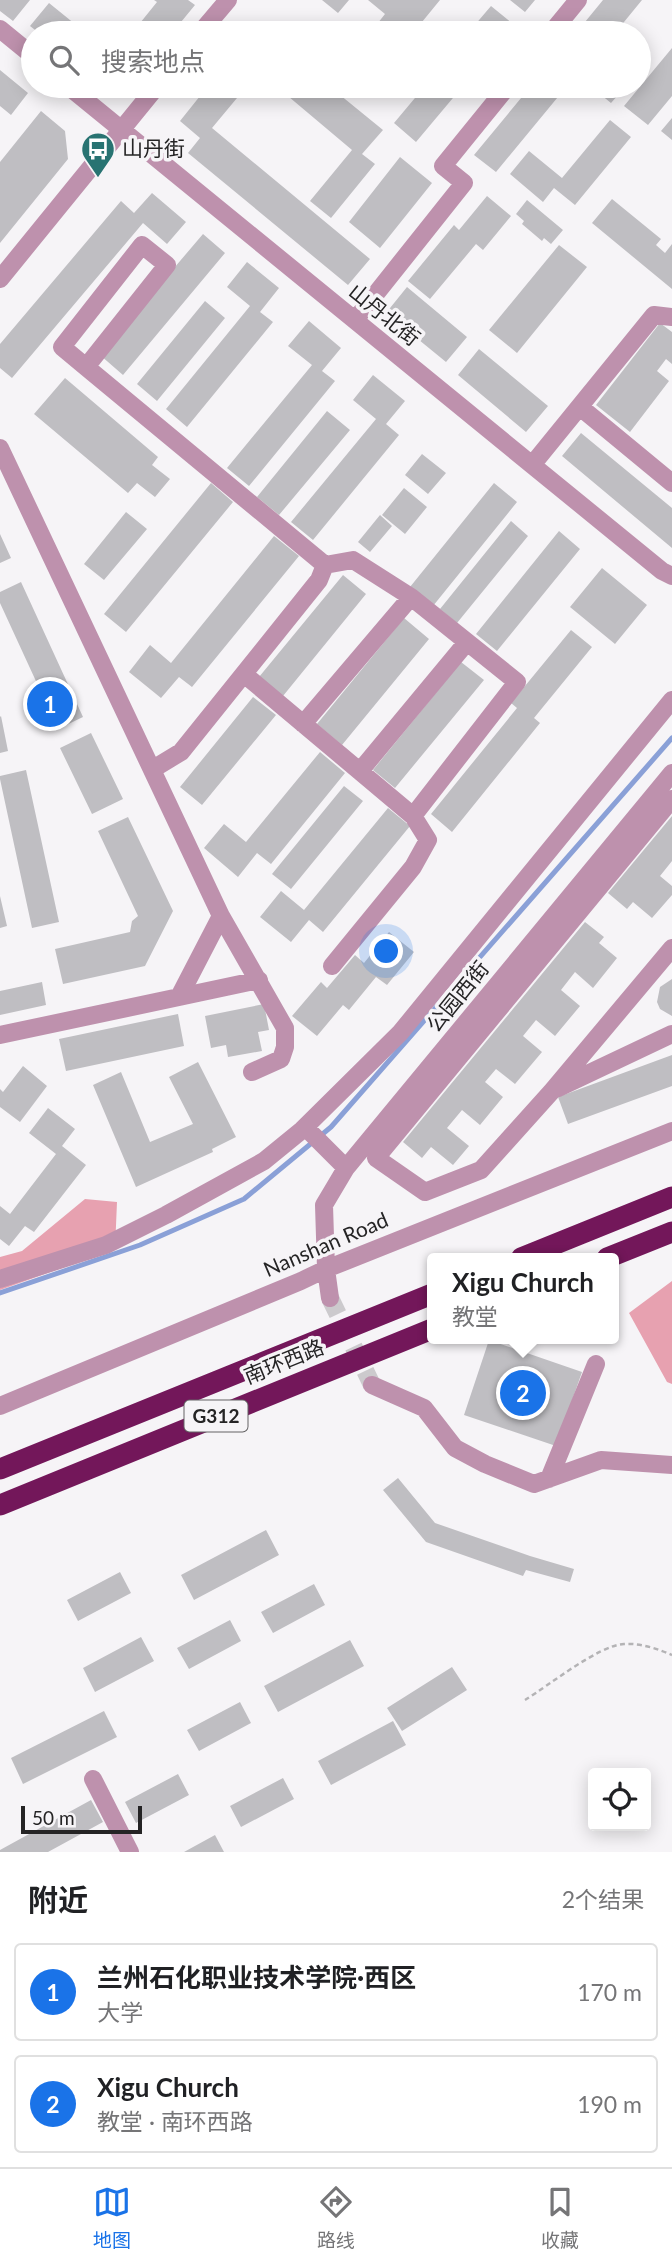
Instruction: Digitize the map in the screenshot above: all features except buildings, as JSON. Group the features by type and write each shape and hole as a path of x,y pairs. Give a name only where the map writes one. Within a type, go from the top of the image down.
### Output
{"highway":[{"path":"533,1253 672,1197"},
{"path":"619,1253 672,1232"},
{"name":"南环西路","path":"0,1469 427,1296"},
{"name":"南环西路","path":"0,1505 427,1331"}],"street":[{"path":"210,21 228,0"},
{"path":"561,21 578,0"},
{"path":"0,29 21,46"},
{"name":"山丹北街","path":"82,98 662,572 672,576"},
{"path":"0,279 147,98"},
{"path":"355,320 464,183 443,166 498,98"},
{"path":"86,367 167,265 142,245 62,346 86,367 325,565 353,560 411,597 517,682 413,816"},
{"path":"532,466 654,315 672,317"},
{"path":"580,407 672,483"},
{"path":"0,447 221,916 285,1028 285,1047 281,1059 252,1072"},
{"path":"153,769 181,752 319,580 325,565"},
{"path":"303,724 411,597"},
{"path":"360,772 467,642"},
{"path":"244,674 413,816 428,839 413,867 332,966"},
{"path":"0,1279 106,1245 264,1161 309,1131 400,1033 672,700"},
{"name":"公园西街","path":"330,1298 326,1269 324,1205 340,1162 672,773"},
{"path":"671,949 552,1091 481,1170 425,1192 376,1157 672,799"},
{"path":"179,997 221,916"},
{"path":"0,1035 259,980"},
{"path":"552,1091 672,1034"},
{"path":"309,1131 340,1162"},
{"name":"Nanshan Road","path":"0,1406 326,1269 672,1131"},
{"path":"549,1479 596,1364"},
{"path":"372,1385 424,1409 455,1448 485,1464 534,1484 601,1460 672,1465"},
{"path":"93,1779 130,1852"}],"path":[{"path":"525,1700 604,1649 624,1644 657,1648 672,1656"}],"shaded area":[{"path":"85,1199 117,1202 115,1249 0,1290 0,1257 22,1251"},
{"path":"672,1281 672,1384 667,1382 629,1313"}],"waterway":[{"path":"0,1293 140,1245 244,1199 331,1127 672,738"}],"tunnel":[{"path":"330,1298 372,1385"}],"place":[{"name":"山丹街","path":"98,179"},
{"name":"兰州石化职业技术学院·西区","path":"50,704"},
{"name":"Xigu Church","path":"523,1393"}]}
